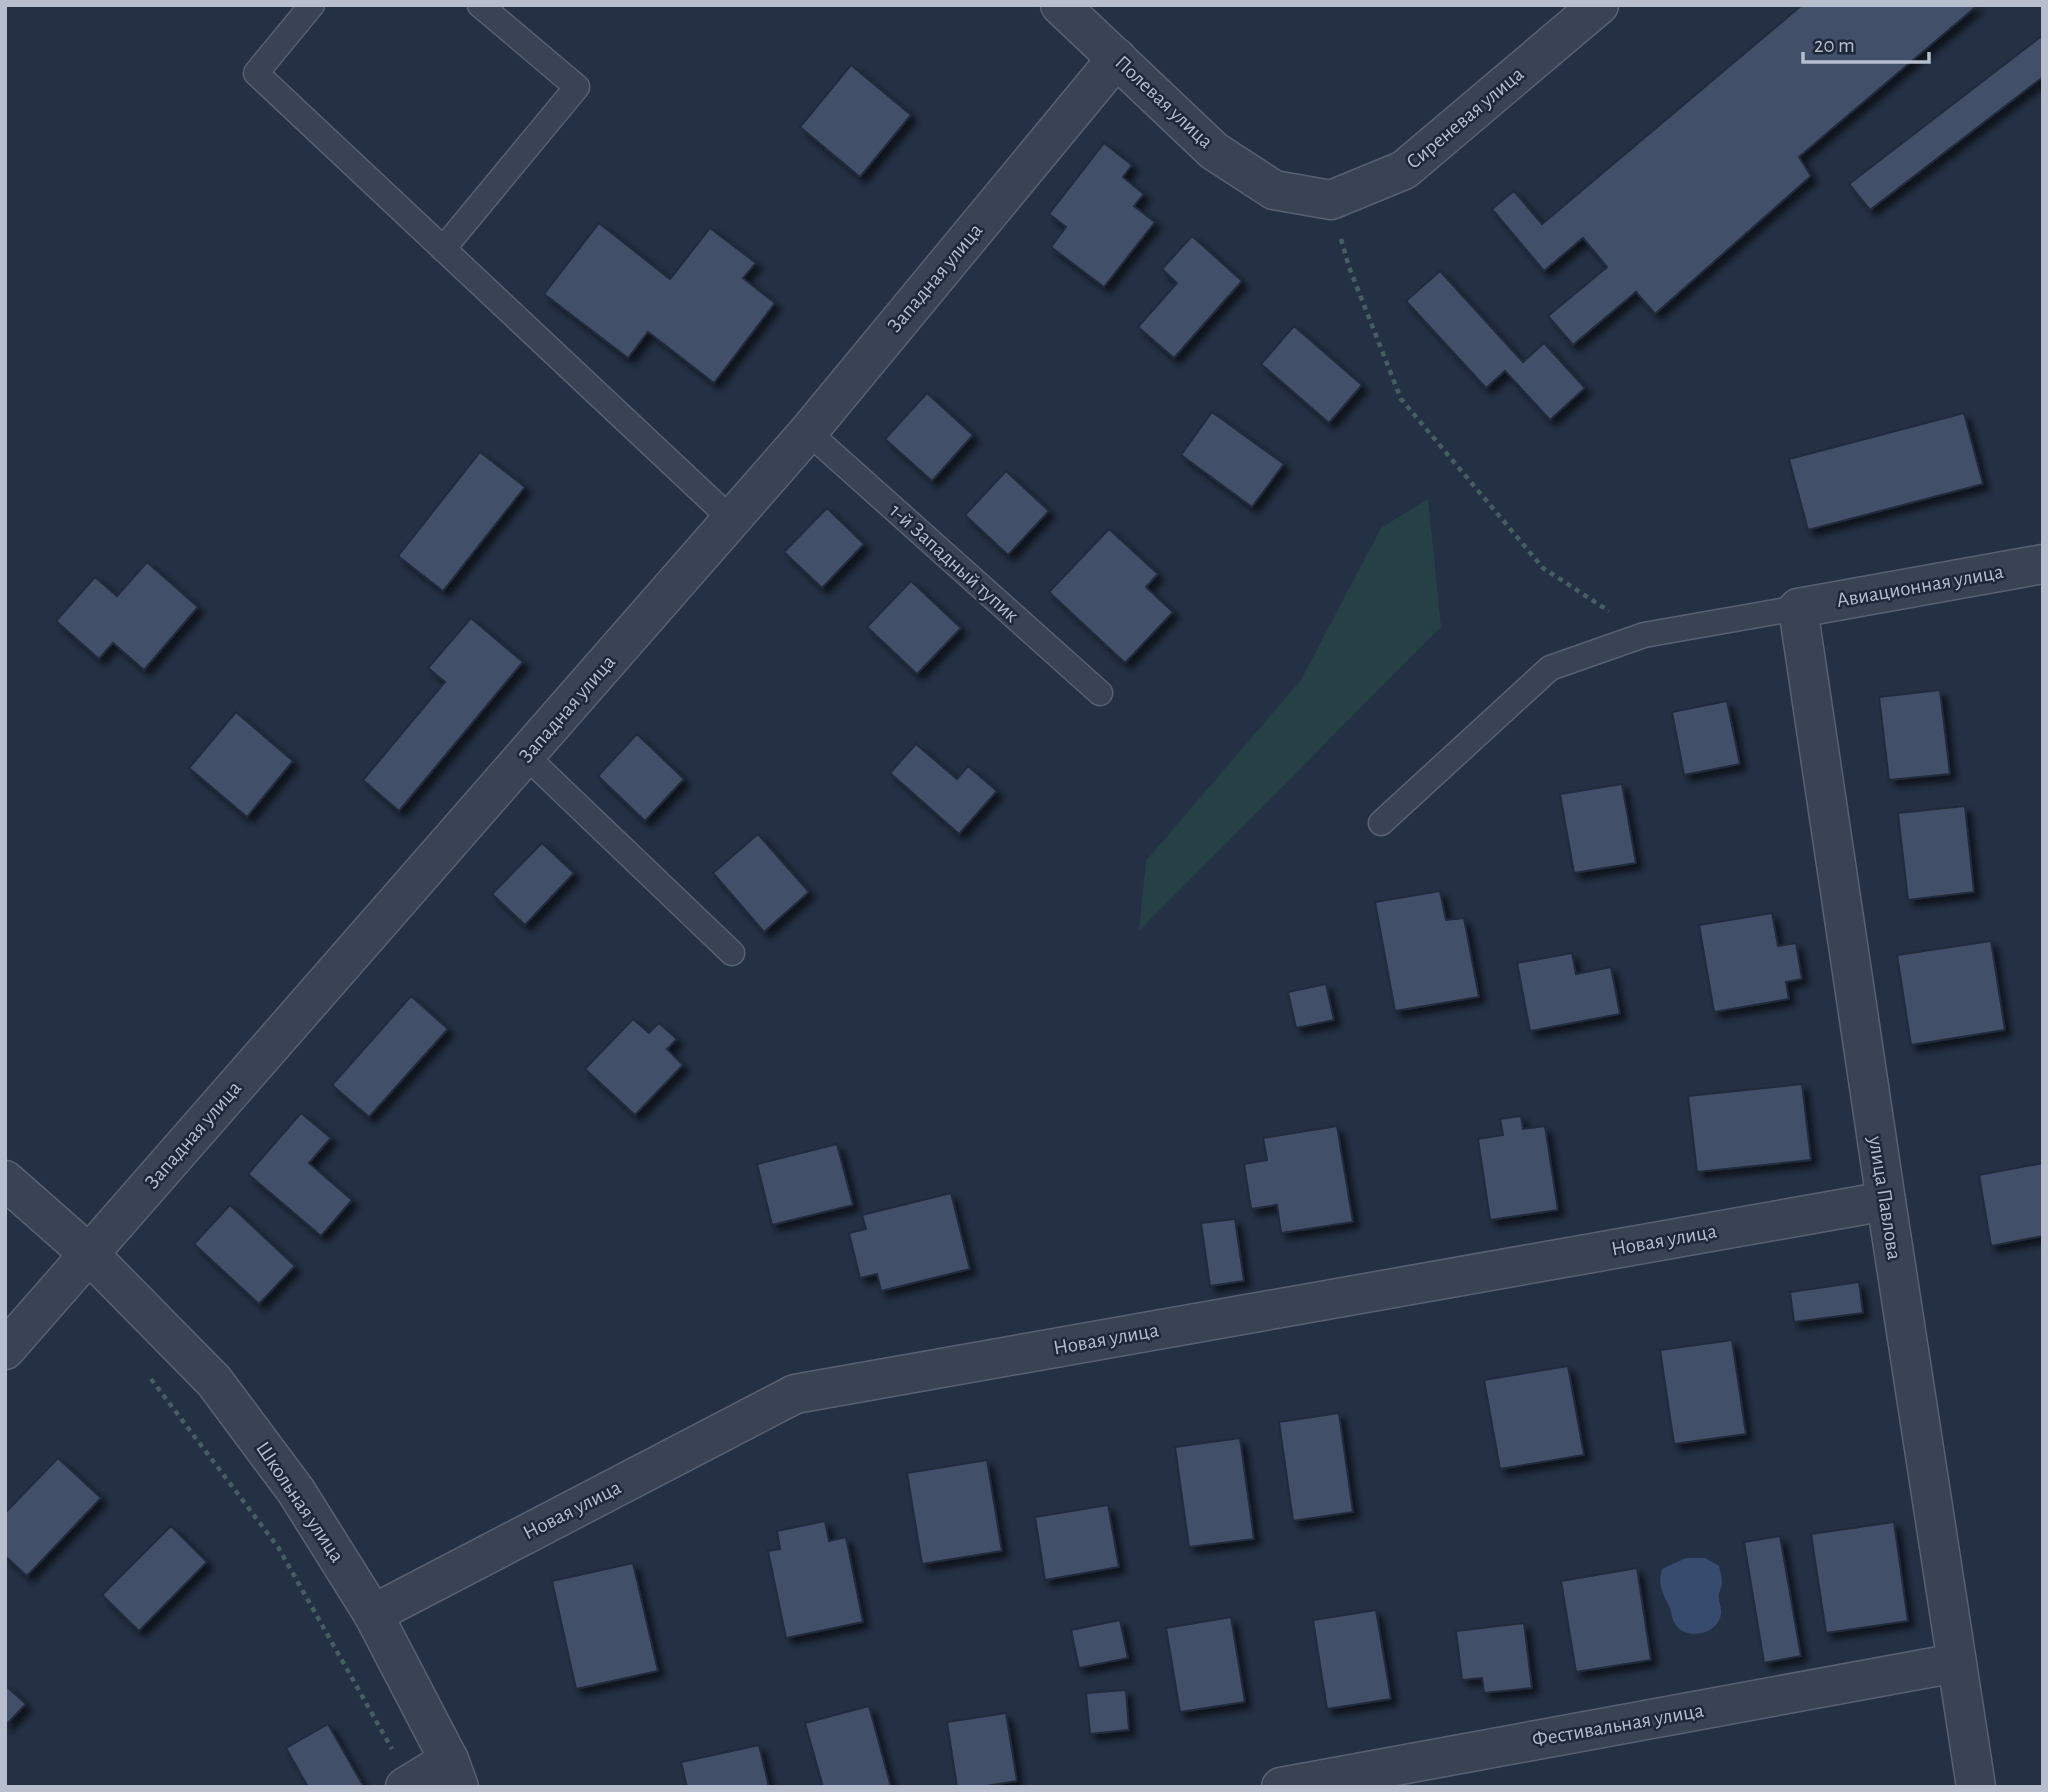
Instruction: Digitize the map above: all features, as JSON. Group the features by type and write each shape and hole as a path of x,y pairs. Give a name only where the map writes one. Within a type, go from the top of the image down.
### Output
{"street":[{"name":"Полевая улица","path":"1060,5 1214,151 1274,190 1331,200"},
{"name":"Сиреневая улица","path":"1331,200 1404,170 1599,5"},
{"name":"Западная улица","path":"5,1350 808,432 1117,58"},
{"name":"Авиационная улица","path":"1798,608 2043,564"},
{"name":"улица Павлова","path":"1798,608 1976,1787"},
{"name":"Школьная улица","path":"5,1180 89,1254 214,1381 296,1491 373,1614 454,1773"},
{"name":"Новая улица","path":"373,1614 795,1394 1886,1201"},
{"name":"Фестивальная улица","path":"1281,1787 1956,1663"},
{"path":"408,1784 454,1773"}],"lane":[{"path":"312,5 256,73 732,520"},
{"path":"443,249 577,87 480,5"},
{"name":"1-й Западный тупик","path":"808,432 1100,694"},
{"path":"1381,824 1550,668 1644,635 1798,608"},
{"path":"526,756 732,953"}],"path":[{"path":"1331,200 1349,267 1401,399 1543,568 1644,635"},
{"path":"148,1375 278,1547 408,1784"}],"green space":[{"path":"1428,499 1441,627 1139,931 1146,861 1301,680 1381,528"}],"water":[{"path":"1686,1558 1705,1558 1719,1566 1721,1576 1719,1621 1708,1631 1701,1633 1686,1633 1675,1624 1661,1586 1662,1569"}],"building":[{"path":"1802,5 1978,5 1799,157 1811,176 1655,314 1636,292 1573,345 1548,316 1607,267 1583,238 1544,271 1492,209 1514,191 1542,224"},
{"path":"2043,35 2043,77 1870,210 1849,184"},
{"path":"851,65 911,115 860,177 800,127"},
{"path":"1104,143 1132,165 1123,177 1144,194 1134,206 1155,222 1104,287 1051,247 1066,227 1049,214"},
{"path":"599,223 670,279 710,228 756,263 743,278 775,303 714,383 648,332 628,358 544,294"},
{"path":"1192,236 1242,281 1174,358 1138,327 1177,283 1162,269"},
{"path":"1440,271 1523,362 1544,343 1585,388 1550,420 1505,371 1486,388 1406,301"},
{"path":"1294,326 1362,385 1329,423 1261,364"},
{"path":"927,393 973,435 932,481 885,439"},
{"path":"1212,412 1284,464 1252,507 1181,455"},
{"path":"1964,413 1983,484 1808,530 1789,459"},
{"path":"480,452 525,487 443,591 398,556"},
{"path":"1006,471 1049,511 1008,555 965,515"},
{"path":"827,508 864,544 822,588 784,552"},
{"path":"1109,529 1158,574 1146,587 1173,612 1125,663 1049,592"},
{"path":"147,562 198,607 144,670 113,643 99,659 56,621 95,577 117,596"},
{"path":"911,581 961,628 917,674 867,627"},
{"path":"471,618 523,662 399,811 363,780 445,682 428,668"},
{"path":"1940,690 1950,774 1889,780 1879,697"},
{"path":"1727,701 1740,764 1684,775 1672,712"},
{"path":"236,712 293,761 247,817 189,768"},
{"path":"637,734 684,779 645,821 598,776"},
{"path":"916,744 957,779 968,766 997,791 959,834 890,773"},
{"path":"1622,784 1636,863 1574,873 1560,794"},
{"path":"1965,806 1974,892 1908,900 1898,813"},
{"path":"758,834 809,892 764,932 713,873"},
{"path":"542,843 574,873 525,925 492,894"},
{"path":"1440,891 1446,920 1464,918 1479,997 1395,1011 1375,902"},
{"path":"1772,913 1778,946 1796,943 1802,979 1786,982 1789,999 1714,1012 1699,925"},
{"path":"1991,941 2005,1030 1911,1045 1897,955"},
{"path":"1572,953 1576,974 1611,967 1620,1014 1530,1031 1517,963"},
{"path":"1326,984 1334,1020 1296,1028 1288,992"},
{"path":"411,996 448,1029 369,1117 332,1085"},
{"path":"633,1019 649,1033 659,1023 677,1039 667,1049 683,1065 635,1115 585,1069"},
{"path":"1802,1084 1811,1160 1697,1172 1688,1096"},
{"path":"301,1113 331,1138 309,1163 352,1200 321,1236 248,1174"},
{"path":"1521,1116 1523,1129 1545,1126 1558,1210 1490,1220 1478,1139 1503,1135 1500,1119"},
{"path":"1337,1126 1353,1222 1281,1233 1277,1205 1251,1209 1244,1164 1267,1160 1263,1138"},
{"path":"837,1144 853,1205 772,1225 757,1164"},
{"path":"2043,1163 2043,1236 1991,1246 1979,1175"},
{"path":"951,1193 970,1269 881,1291 877,1274 860,1278 849,1233 866,1229 862,1215"},
{"path":"230,1205 295,1266 259,1304 194,1244"},
{"path":"1235,1219 1244,1281 1210,1286 1201,1223"},
{"path":"1859,1282 1863,1313 1794,1322 1790,1292"},
{"path":"1732,1340 1746,1434 1674,1444 1660,1350"},
{"path":"1568,1366 1584,1455 1500,1469 1484,1380"},
{"path":"1339,1413 1353,1512 1293,1521 1279,1422"},
{"path":"1240,1438 1254,1539 1189,1547 1175,1447"},
{"path":"58,1458 101,1498 27,1576 5,1556 5,1513"},
{"path":"987,1460 1002,1551 922,1564 907,1473"},
{"path":"1108,1505 1119,1567 1045,1580 1035,1517"},
{"path":"825,1521 829,1541 846,1537 863,1622 786,1638 768,1551 780,1549 777,1531"},
{"path":"1894,1522 1908,1621 1826,1633 1811,1534"},
{"path":"171,1526 207,1562 139,1631 102,1595"},
{"path":"1780,1536 1801,1656 1764,1663 1744,1542"},
{"path":"633,1563 658,1671 576,1689 552,1581"},
{"path":"1637,1568 1651,1660 1576,1672 1561,1581"},
{"path":"1376,1610 1391,1699 1327,1709 1313,1620"},
{"path":"1231,1617 1245,1702 1180,1712 1166,1628"},
{"path":"1120,1620 1128,1658 1079,1668 1071,1630"},
{"path":"1524,1623 1532,1688 1484,1693 1482,1678 1462,1680 1456,1631"},
{"path":"5,1685 26,1704 5,1726"},
{"path":"1126,1690 1129,1730 1090,1734 1086,1693"},
{"path":"869,1706 891,1787 823,1787 805,1723"},
{"path":"1006,1713 1017,1781 980,1787 957,1787 947,1722"},
{"path":"328,1724 364,1787 308,1787 286,1748"},
{"path":"759,1745 769,1787 687,1787 681,1762"}]}
